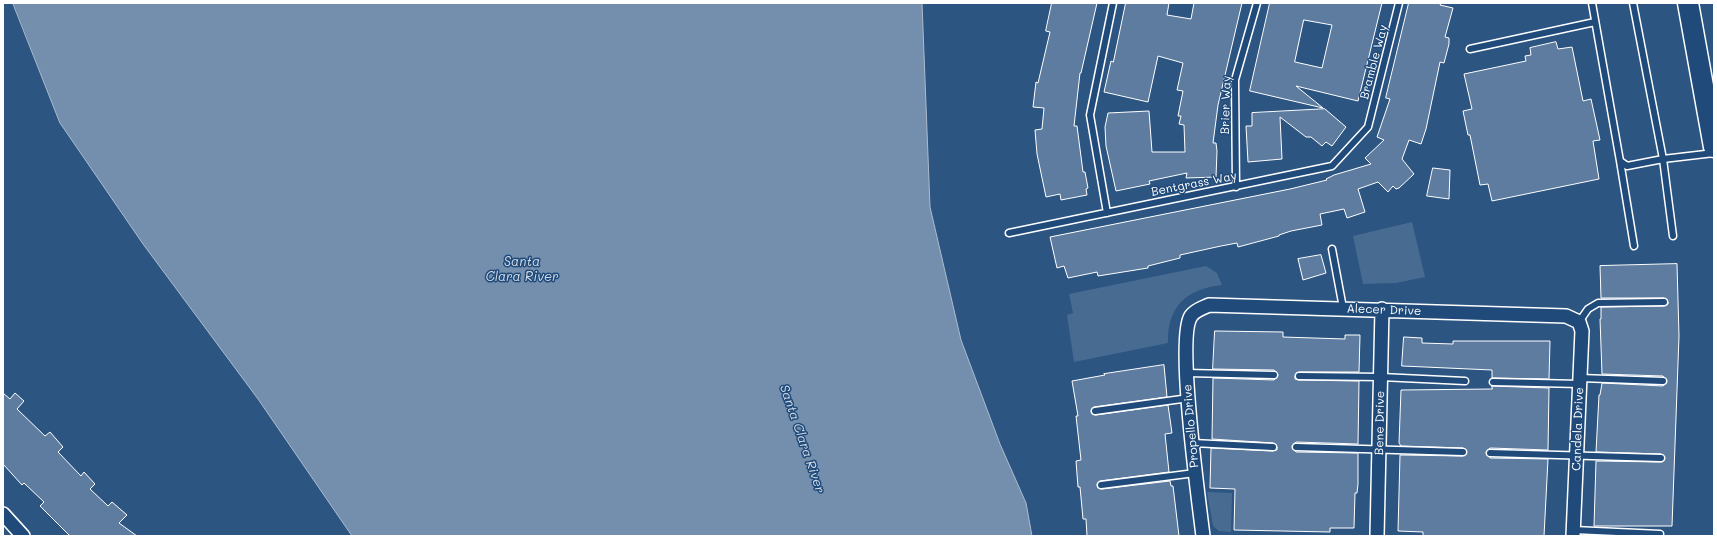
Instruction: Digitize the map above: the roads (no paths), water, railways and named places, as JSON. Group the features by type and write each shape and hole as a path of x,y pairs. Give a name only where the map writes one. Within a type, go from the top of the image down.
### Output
{"main road":[{"path":"1688,3 1714,147"}],"street":[{"name":"Alecer Drive","path":"1191,316 1200,309 1209,305 1382,309 1566,316 1579,322"},
{"name":"Bene Drive","path":"1377,536 1382,309"},
{"name":"Propello Drive","path":"1191,316 1186,336 1187,373 1195,473 1203,536"},
{"name":"Candela Drive","path":"1573,533 1582,331 1579,322"},
{"path":"3,514 23,536"}],"lane":[{"path":"1107,213 1090,115 1113,3"},
{"name":"Brier Way","path":"1236,187 1236,80 1257,3"},
{"name":"Bramble Way","path":"1368,127 1399,3"},
{"path":"1592,3 1634,246"},
{"path":"1633,3 1663,159 1673,236"},
{"path":"1470,49 1595,22"},
{"name":"Bentgrass Way","path":"1009,233 1332,166 1368,127"},
{"path":"1620,161 1627,166 1663,159 1714,153"},
{"path":"1332,249 1343,308"},
{"path":"1579,322 1588,309 1598,303 1664,302"},
{"path":"1187,373 1274,376"},
{"path":"1299,376 1465,380"},
{"path":"1493,382 1663,381"},
{"path":"1095,411 1189,398"},
{"path":"1193,443 1272,447"},
{"path":"1296,447 1463,452"},
{"path":"1490,453 1661,458"},
{"path":"1101,485 1195,473"},
{"path":"1573,533 1660,534"}],"water":[{"name":"Santa Clara River","path":"13,3 922,3 930,207 961,340 1000,444 1026,503 1032,536 352,536 258,399 143,244 60,123"}]}
